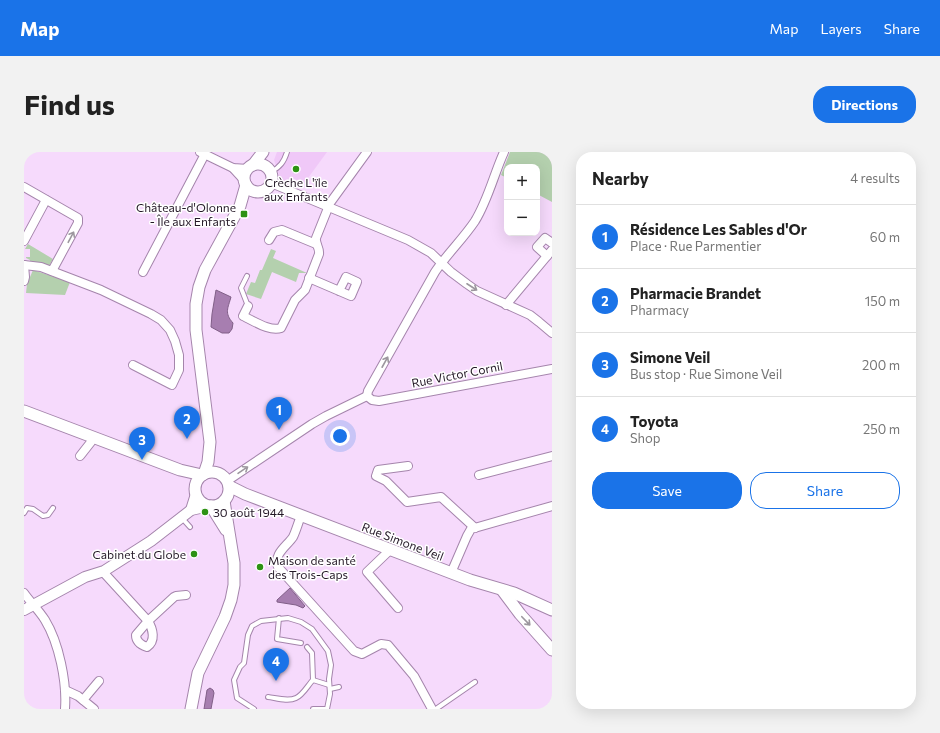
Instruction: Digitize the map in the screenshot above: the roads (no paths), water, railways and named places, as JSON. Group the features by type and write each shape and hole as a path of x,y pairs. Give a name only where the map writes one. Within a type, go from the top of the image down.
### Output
{"main road":[{"path":"203,475 208,462 210,442 196,330 196,304 199,287 205,270 240,206 245,183 245,172 263,152"},
{"path":"245,183 248,188 256,192 267,190 269,174 268,152"},
{"path":"250,167 262,165 269,174"},
{"path":"240,206 256,192"},
{"path":"24,411 174,466 203,475"},
{"path":"192,709 198,673 225,617 233,590 234,579 234,563 228,532 225,500 228,495 226,480 210,442"},
{"path":"174,466 189,477 199,500 210,506 228,532"},
{"path":"196,491 199,478 210,472 216,472 226,480"},
{"name":"Rue Simone Veil","path":"226,480 244,494 451,573 514,593 552,610"},
{"path":"210,506 220,504 225,500 244,494"},
{"path":"502,590 552,650"}],"street":[{"path":"248,306 243,316 271,329 277,330 281,328 295,300 305,290 319,254 316,238 328,206 367,152"},
{"path":"226,480 326,416 367,396 368,391 441,262 476,220 504,152"},
{"path":"143,272 202,153 233,168 245,183"},
{"path":"233,168 250,167"},
{"path":"269,174 328,206 408,240 430,253 467,284 506,305 530,315 552,333"},
{"path":"24,187 77,216 79,220 52,271"},
{"path":"24,241 46,200"},
{"path":"268,240 274,232 282,230 316,244"},
{"path":"506,305 549,253 537,248 545,238 552,243"},
{"path":"24,281 24,265 36,266 105,292 161,320 170,330 176,341 179,355 179,370 172,385 133,365"},
{"path":"309,278 340,291"},
{"name":"Rue Victor Cornil","path":"367,396 372,400 379,401 552,369"},
{"path":"80,456 93,437"},
{"path":"479,475 552,456"},
{"path":"408,466 378,470 376,476 386,481 407,502 441,496 475,528"},
{"path":"191,510 196,491"},
{"path":"24,610 85,577 104,571 151,541 191,510 210,506"},
{"path":"451,573 471,529 552,506"},
{"path":"301,516 293,536 282,549 277,559 278,567 354,651 362,654 382,644 388,645 414,676 432,709"},
{"path":"390,550 367,572 398,608"},
{"path":"104,571 105,574 148,621 174,597 186,595"},
{"path":"24,593 35,605 51,632 58,652 65,690 65,709"},
{"path":"514,606 518,600 524,598"},
{"path":"83,700 99,682"},
{"path":"65,690 72,692 94,709"}],"lane":[{"path":"269,174 281,166 285,161 287,152"},
{"path":"247,276 241,288 248,306"},
{"path":"24,513 27,508 34,509 43,516 48,515 53,508"},
{"path":"181,517 190,527"},
{"path":"279,618 277,639 301,643"},
{"path":"254,709 237,698 234,680 240,667 244,663 248,635 252,626 258,621 279,618 288,618 301,622 312,629 328,651 331,665 329,687 330,694 327,709 313,709"},
{"path":"268,698 285,700 296,699 314,680 312,653 308,647"},
{"path":"314,680 329,687 339,687"},
{"path":"436,709 475,682"}],"place":[{"name":"Crèche L'ïle aux Enfants","path":"296,169"},
{"name":"Château-d'Olonne - Île aux Enfants","path":"244,214"},
{"name":"Résidence Les Sables d'Or","path":"279,430"},
{"name":"Pharmacie Brandet","path":"187,439"},
{"name":"Simone Veil","path":"142,460"},
{"name":"30 août 1944","path":"205,512"},
{"name":"Cabinet du Globe","path":"194,554"},
{"name":"Maison de santé des Trois-Caps","path":"260,567"},
{"name":"Toyota","path":"276,681"}]}
